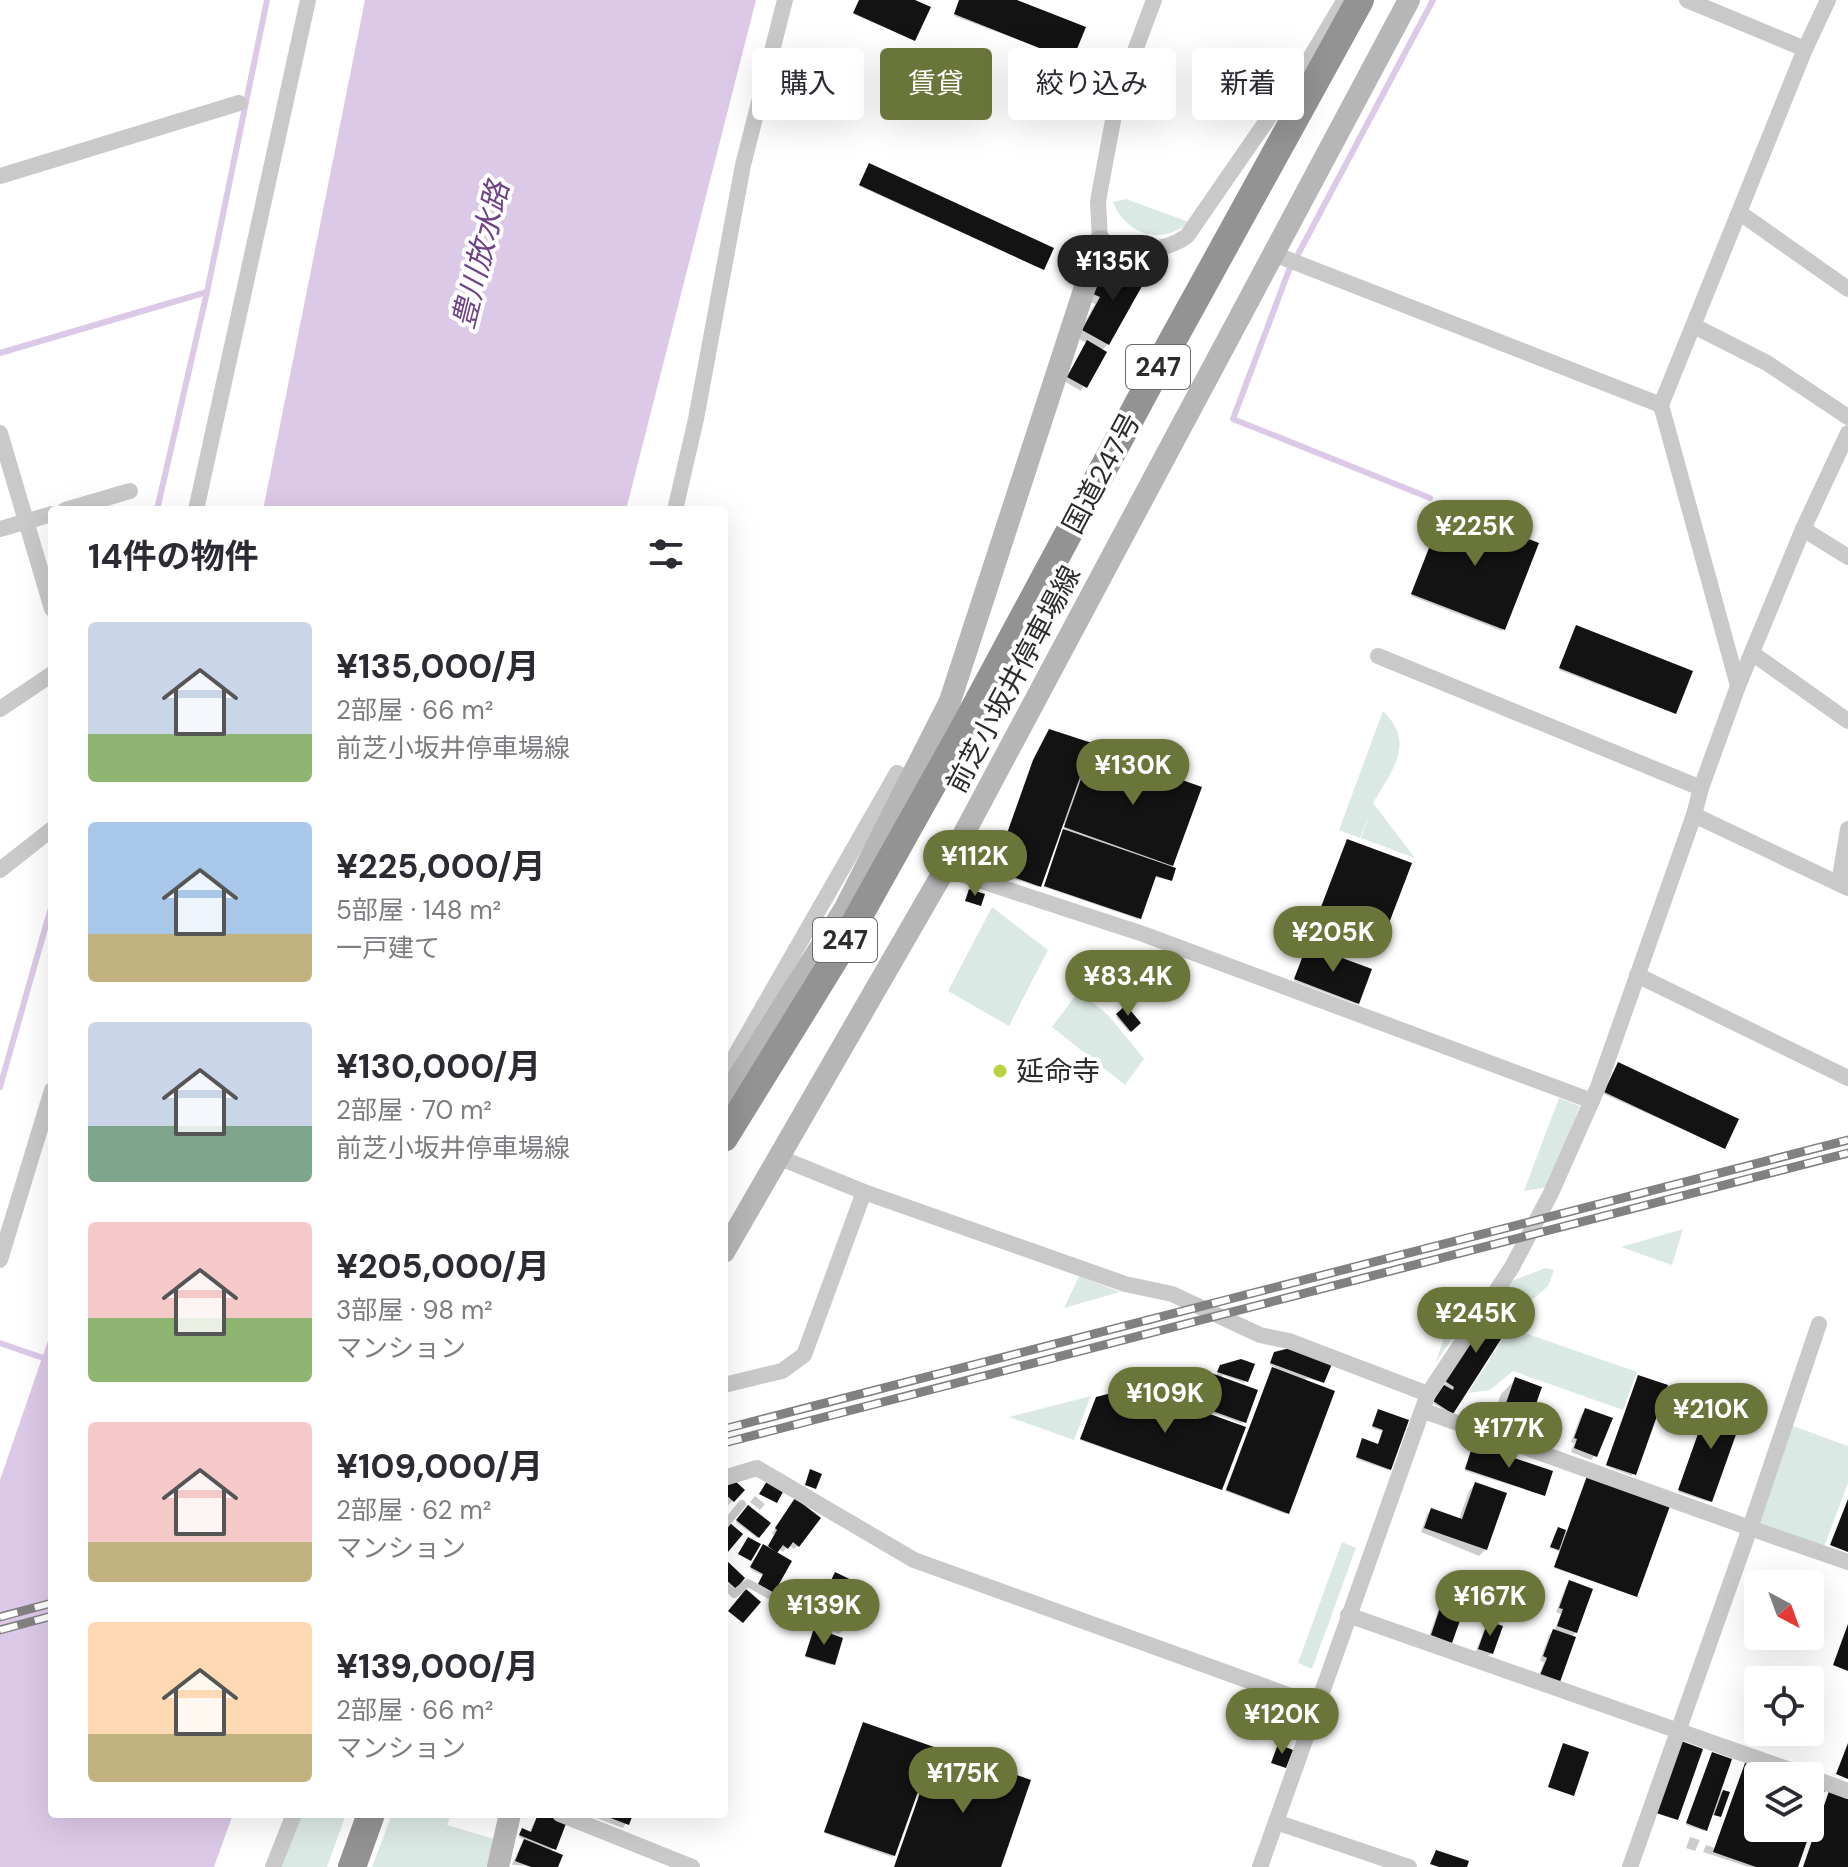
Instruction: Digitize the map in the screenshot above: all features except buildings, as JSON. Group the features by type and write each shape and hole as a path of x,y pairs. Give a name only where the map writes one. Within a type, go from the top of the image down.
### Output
{"highway":[{"name":"国道247号","path":"728,1132 837,955 959,737 1360,0"},
{"path":"352,1867 370,1818"}],"main road":[{"name":"前芝小坂井停車場線","path":"728,1245 945,869 1409,0"},
{"name":"前芝小坂井停車場線","path":"728,1094 845,908 950,701 1100,241"},
{"path":"498,1867 509,1818"}],"street":[{"path":"197,506 308,0"},
{"path":"676,506 696,419 743,165 785,0"},
{"path":"1154,0 1117,99 1098,201 1100,241 1133,249 1159,250 1176,245 1187,236 1310,58 1345,0"},
{"path":"1687,0 1805,49"},
{"path":"1738,686 1661,405 1805,49 1828,0"},
{"path":"0,176 239,103"},
{"path":"1740,213 1848,289"},
{"path":"1274,254 1661,405"},
{"path":"1694,326 1767,363 1848,417"},
{"path":"0,433 48,595"},
{"path":"1260,1867 1428,1394 1512,1267 1551,1193 1592,1101 1738,686 1803,529 1848,433"},
{"path":"79,506 130,491"},
{"path":"0,529 48,515"},
{"path":"1803,529 1848,557"},
{"path":"1752,653 1848,721"},
{"path":"1378,656 1701,788"},
{"path":"0,709 48,677"},
{"path":"728,1068 897,773 911,781"},
{"path":"1694,815 1844,886 1848,829"},
{"path":"0,870 48,832"},
{"path":"945,869 1143,934 1592,1101"},
{"path":"1637,975 1848,1078"},
{"path":"0,1260 48,1103"},
{"path":"778,1157 864,1192 1125,1284 1172,1294 1260,1335 1289,1341 1428,1394"},
{"path":"728,1384 782,1371 804,1355 864,1192"},
{"path":"1630,1867 1819,1324"},
{"path":"1424,1411 1848,1562"},
{"path":"728,1477 757,1468 914,1560 1316,1705"},
{"path":"1348,1615 1767,1762"},
{"path":"1824,1783 1848,1791"},
{"path":"273,1867 292,1818"},
{"path":"570,1818 692,1867"},
{"path":"1276,1822 1409,1867"}],"lane":[{"path":"728,1521 742,1504"},
{"path":"728,1588 734,1594 748,1583 815,1620"}],"shaded area":[{"path":"1126,199 1189,222 1168,234 1146,233 1127,222 1113,202"},
{"path":"1383,711 1393,723 1400,746 1393,769 1373,803 1415,858 1361,838 1371,811 1360,838 1339,830"},
{"path":"992,907 1048,950 1009,1026 948,991"},
{"path":"1079,991 1109,1016 1144,1059 1125,1085 1052,1027"},
{"path":"1559,1098 1580,1106 1548,1187 1524,1191"},
{"path":"1683,1229 1672,1265 1621,1247"},
{"path":"1546,1268 1554,1270 1548,1286 1523,1308 1500,1293 1506,1283"},
{"path":"1079,1276 1120,1292 1064,1308"},
{"path":"1488,1287 1436,1362 1457,1297"},
{"path":"1510,1328 1637,1372 1623,1410 1513,1371 1490,1390 1468,1393"},
{"path":"1091,1396 1074,1440 1009,1417"},
{"path":"1790,1425 1848,1446 1848,1483 1824,1547 1754,1521"},
{"path":"1342,1542 1356,1548 1312,1669 1298,1663"},
{"path":"298,1818 345,1818 327,1867 280,1867"},
{"path":"390,1818 450,1818 447,1825 494,1839 487,1867 372,1867"}],"water":[{"name":"豊川放水路","path":"365,0 756,0 627,506 264,506"},
{"path":"48,1341 48,1818 232,1818 214,1867 0,1867 0,1480"}],"waterway":[{"path":"158,506 207,292 267,0"},
{"path":"1295,260 1433,0"},
{"path":"1289,270 1233,419 1430,498"},
{"path":"0,353 207,292"},
{"path":"0,1087 48,918"},
{"path":"0,1343 48,1360"}],"railway":[{"path":"728,1428 1848,1140"},
{"path":"728,1442 1848,1153"},
{"path":"0,1617 48,1604"},
{"path":"0,1630 48,1617"}],"place":[{"name":"延命寺","path":"1000,1071"}]}
